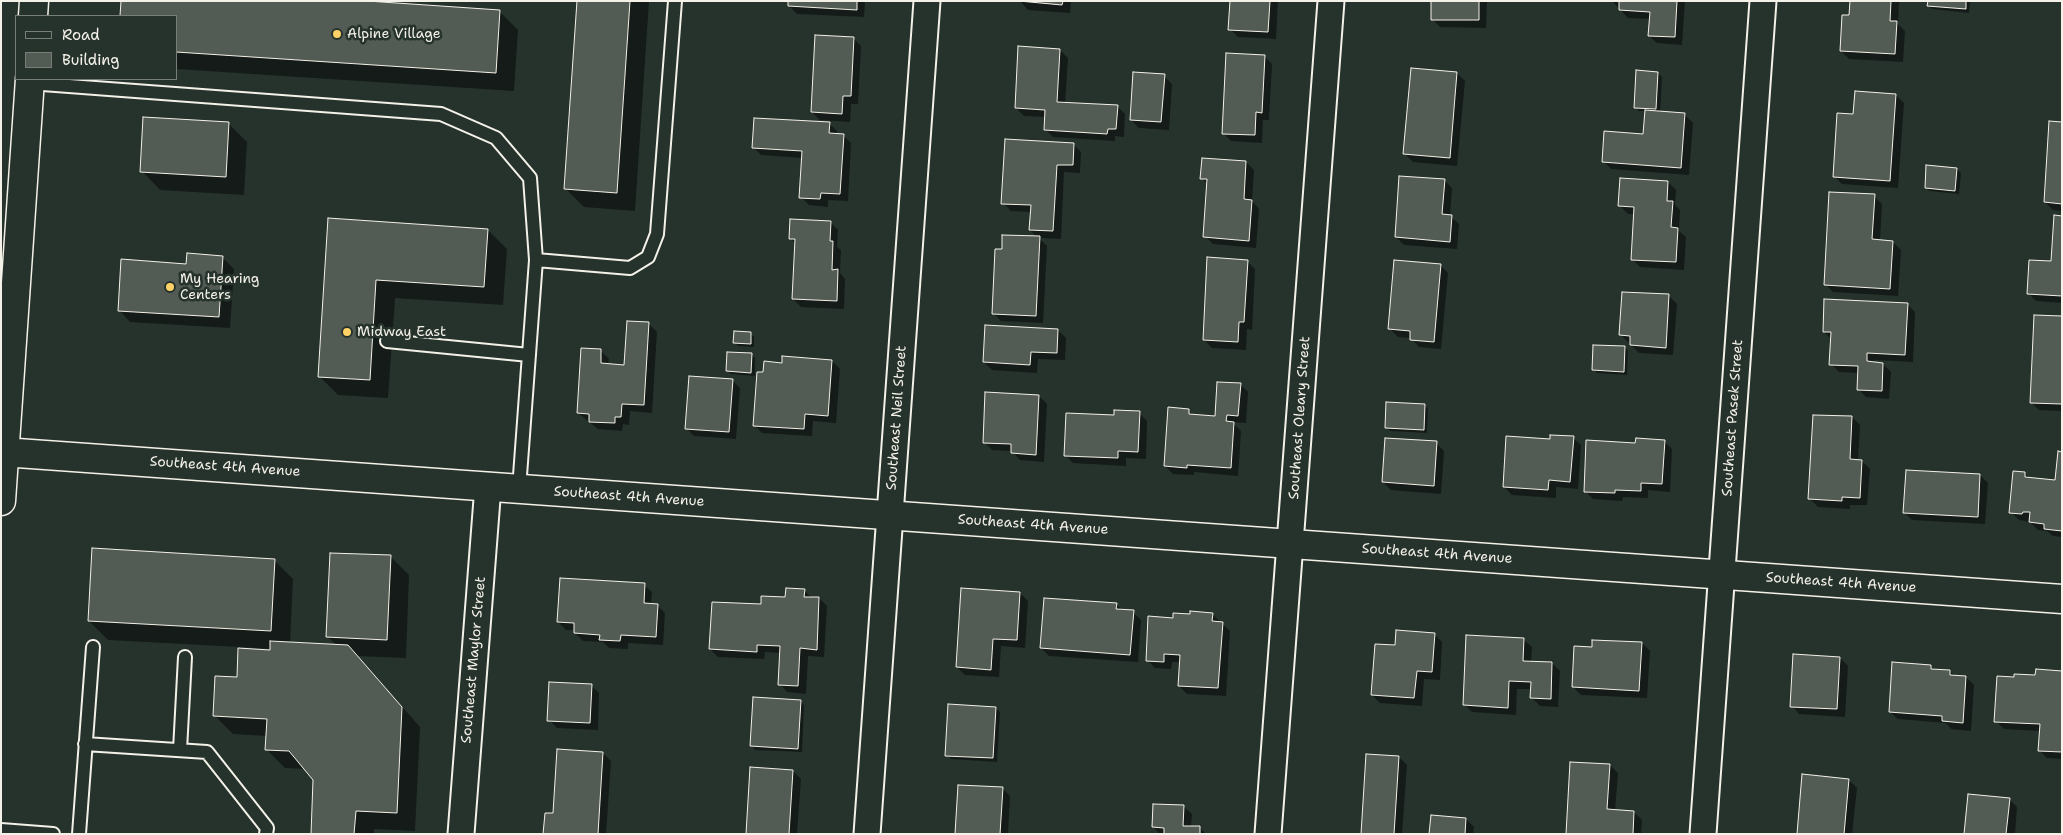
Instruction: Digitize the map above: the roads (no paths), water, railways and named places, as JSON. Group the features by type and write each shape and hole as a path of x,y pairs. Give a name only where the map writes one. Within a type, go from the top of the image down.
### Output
{"street":[{"path":"34,1 34,15"},
{"name":"Southeast Neil Street","path":"867,834 926,1"},
{"name":"Southeast Oleary Street","path":"1268,834 1331,1"},
{"name":"Southeast Pasek Street","path":"1703,834 1763,1"},
{"path":"1,502 29,81"},
{"name":"Southeast 4th Avenue","path":"4,452 2062,599"},
{"name":"Southeast Maylor Street","path":"461,834 488,486"}],"lane":[{"path":"536,260 630,268 648,257 657,234 675,1"},
{"path":"29,81 441,114 496,138 530,178 536,260 519,489"},
{"path":"387,341 529,354"},
{"path":"79,834 92,647"},
{"path":"180,750 185,657"},
{"path":"85,744 207,752 267,828 266,834"},
{"path":"1,830 53,834"}],"place":[{"name":"Alpine Village","path":"337,34"},
{"name":"My Hearing Centers","path":"170,287"},
{"name":"Midway East","path":"347,332"}]}
